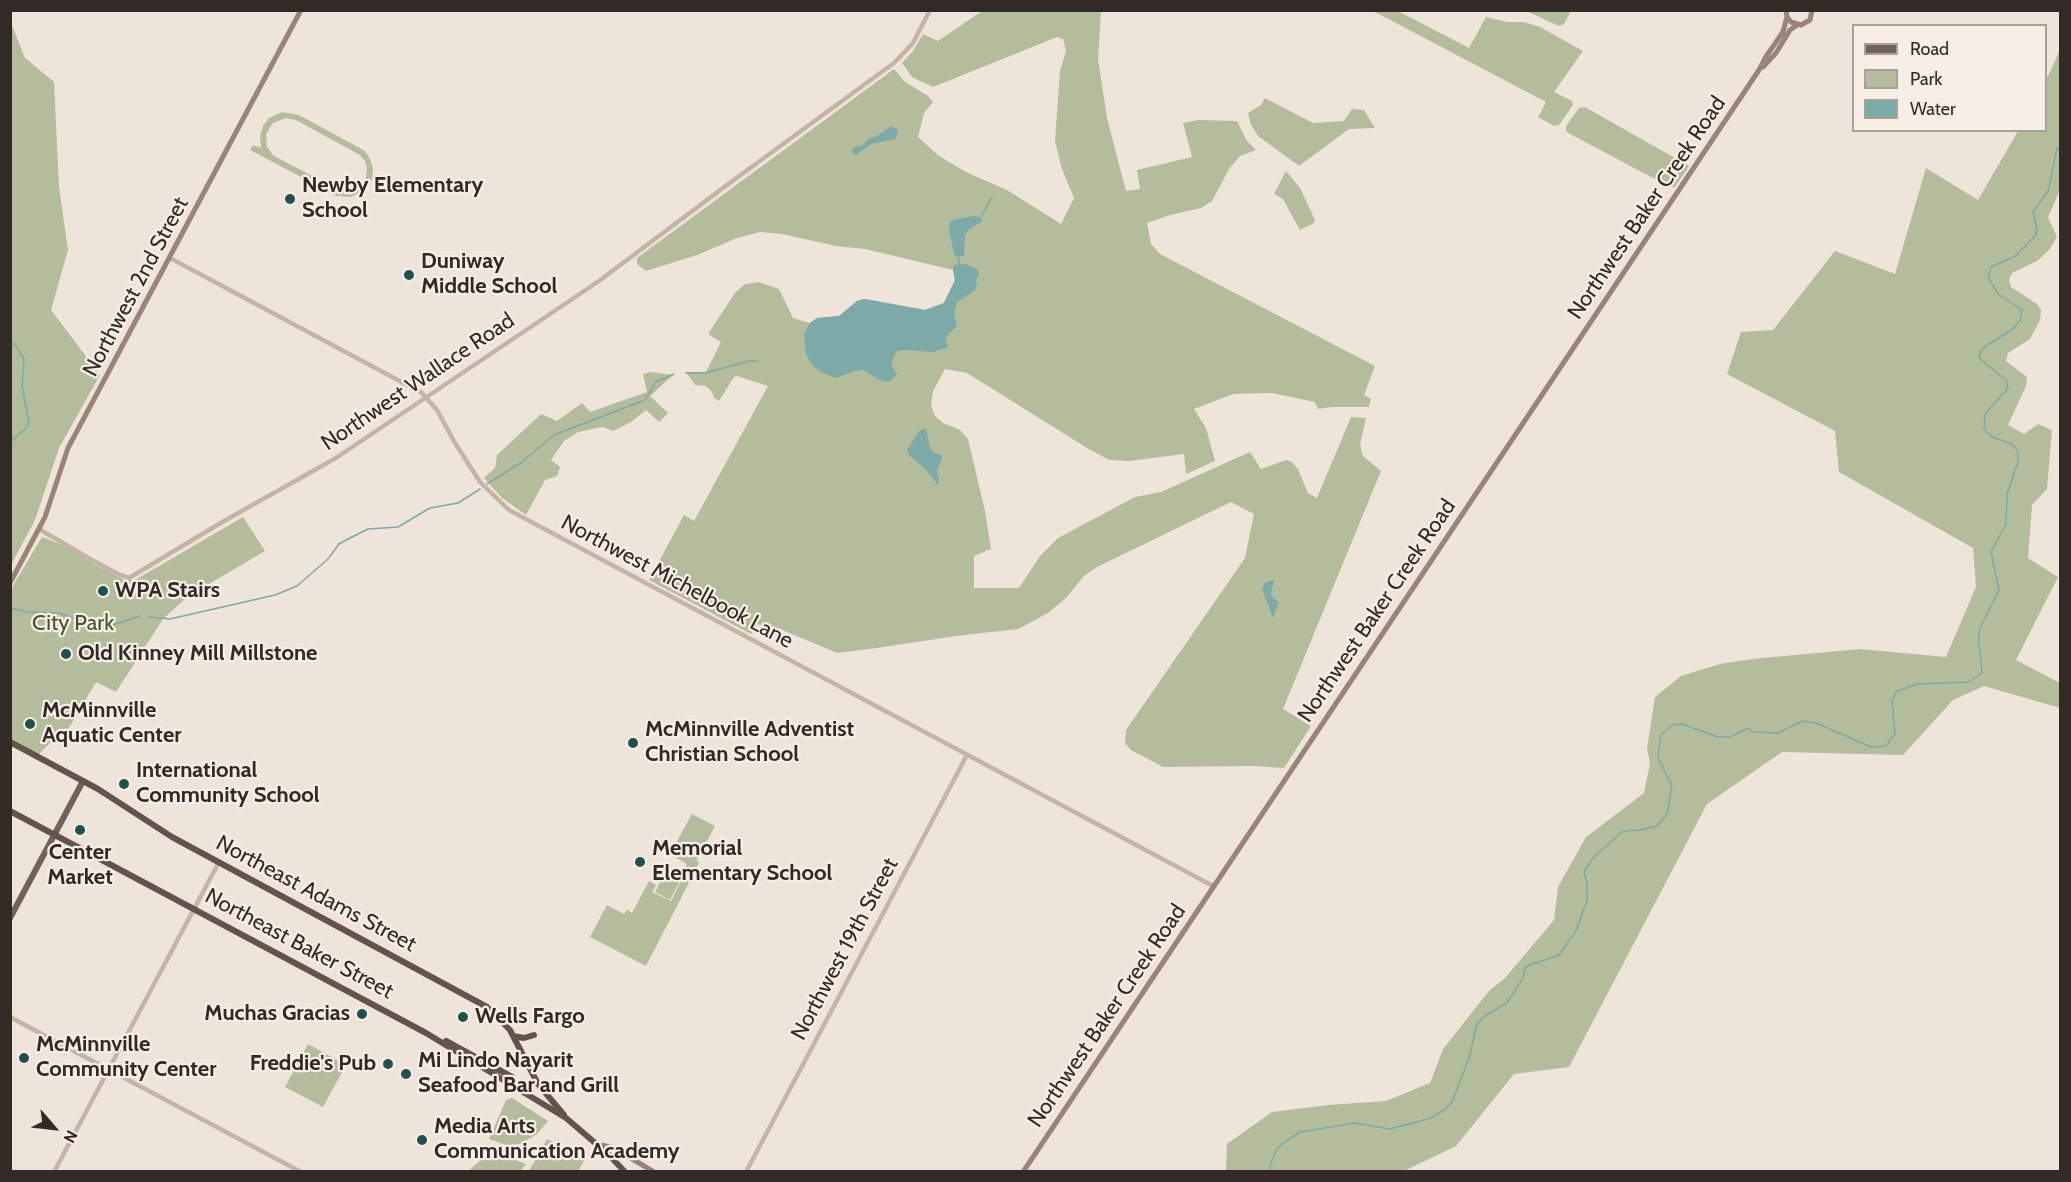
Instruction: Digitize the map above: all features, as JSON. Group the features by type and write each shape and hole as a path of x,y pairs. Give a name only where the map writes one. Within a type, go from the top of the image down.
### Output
{"highway":[{"name":"Northeast Adams Street","path":"10,742 111,796 172,837 488,1007 513,1036 538,1084 566,1118"},
{"name":"Northeast Baker Street","path":"10,811 426,1033 566,1118"},
{"path":"426,1033 444,1040 512,1077"},
{"path":"513,1036 524,1038 534,1035"},
{"path":"566,1118 625,1172"}],"main road":[{"name":"Northwest 2nd Street","path":"10,583 39,529 68,448 301,10"},
{"name":"Northwest Baker Creek Road","path":"1759,70 1776,53 1790,30 1808,22 1812,17 1812,10"},
{"name":"Northwest Baker Creek Road","path":"1023,1172 1759,70 1783,32 1786,12"},
{"path":"1786,12 1791,22 1797,25"},
{"path":"10,918 83,780"},
{"path":"597,1144 615,1148 654,1172"}],"street":[{"name":"Northwest Wallace Road","path":"39,529 129,578 343,454 599,281 894,63 913,43 930,10"},
{"path":"170,258 427,397"},
{"name":"Northwest Michelbook Lane","path":"427,397 472,472 490,494 509,510 1213,886"},
{"name":"Northwest 19th Street","path":"746,1172 967,755"},
{"path":"54,1172 219,862"},
{"path":"10,1017 301,1172"}],"green space":[{"path":"982,11 1101,11 1098,59 1107,118 1126,191 1140,189 1137,170 1192,157 1183,123 1198,120 1237,121 1247,141 1256,150 1240,156 1229,169 1212,201 1201,208 1147,223 1151,244 1160,254 1375,366 1364,395 1371,399 1369,407 1318,409 1315,402 1272,393 1233,394 1194,409 1206,428 1215,461 1186,474 1184,454 1129,461 1109,460 967,373 945,369 933,391 931,406 935,416 943,423 960,430 968,439 985,511 991,549 974,556 974,588 1019,588 1040,556 1058,538 1135,497 1161,492 1250,452 1261,469 1286,460 1292,462 1298,469 1308,493 1317,498 1351,417 1366,418 1360,445 1363,456 1381,471 1283,709 1311,726 1284,768 1163,767 1131,750 1125,743 1126,730 1245,558 1254,514 1231,502 1097,567 1084,576 1066,598 1048,613 1018,629 877,648 837,653 780,629 757,624 751,634 649,580 684,515 694,521 768,386 737,376 734,377 719,401 714,398 706,386 695,385 686,372 706,372 721,342 708,334 735,293 745,284 759,282 779,289 793,318 810,323 817,318 839,316 857,301 865,299 925,310 944,303 955,280 953,270 865,249 760,232 646,271 637,264 637,258 894,69 904,81 928,96 933,102 924,113 918,137 939,156 966,172 1007,190 1061,224 1074,198 1062,169 1055,141 1060,71 1066,51 1063,39 1057,37 933,87 912,77 902,63 913,51 923,34 938,41"},
{"path":"1373,11 1398,11 1469,48 1486,17 1507,22 1524,22 1540,27 1583,51 1554,92 1572,101 1573,105 1559,125 1554,126 1538,117 1546,102"},
{"path":"1526,11 1571,11 1564,24 1559,26"},
{"path":"11,23 25,58 54,82 59,187 68,250 51,310 100,375 59,448 35,520 11,565"},
{"path":"2060,50 2060,190 2048,217 2057,237 2049,250 2037,261 2012,273 2009,280 2011,287 2037,304 2041,310 2040,320 2030,339 2008,353 2006,361 2027,377 2026,386 2008,425 2024,434 2038,424 2052,430 2047,489 2032,505 2028,558 2058,577 2016,660 2060,683 2060,708 1984,686 1953,700 1903,755 1782,752 1707,804 1569,1067 1514,1074 1456,1146 1404,1171 1226,1171 1227,1144 1272,1112 1386,1101 1430,1083 1443,1049 1489,991 1505,978 1554,920 1558,887 1586,837 1644,793 1650,763 1647,748 1655,697 1681,676 1720,664 1752,659 1860,649 1946,657 1976,587 1973,548 1839,472 1835,431 1727,374 1741,332 1773,330 1835,251 1895,274 1926,168 1978,200 2017,132 2047,132 2047,78"},
{"path":"1265,98 1313,123 1344,121 1352,109 1364,110 1375,128 1349,129 1299,166 1258,136 1251,125 1248,113 1261,105"},
{"path":"1585,107 1689,166 1675,187 1670,187 1566,131 1566,126 1579,108"},
{"path":"282,112 299,115 365,151 373,169 372,180 366,189 351,197 337,196 250,150 253,145 261,148 260,136 269,118","holes":["286,118 296,120 360,155 367,169 362,185 350,191 339,190 274,156 267,147 266,134 273,123"]},
{"path":"1286,171 1300,188 1315,220 1314,223 1300,230 1283,199 1274,194"},
{"path":"650,372 673,375 650,396 668,413 659,422 646,410 631,422 613,431 603,427 578,432 564,441 551,460 560,467 557,476 545,480 526,515 502,498 484,478 495,468 497,455 541,414 557,421 582,403 590,412 647,392 643,374"},
{"name":"City Park","path":"243,517 265,551 187,597 163,619 116,692 96,682 70,726 37,756 11,742 11,589 42,537 68,547 125,580 135,580"},
{"path":"692,814 715,826 697,860 699,863 646,966 590,937 607,905 624,914 627,910 632,913 649,881 656,885 652,892 671,901 687,864 670,854"},
{"path":"667,869 682,877 670,900 655,892"},
{"path":"308,1044 346,1065 323,1107 285,1087"},
{"path":"512,1098 548,1121 537,1134 520,1144 506,1145 489,1139 506,1100"},
{"path":"547,1139 583,1157 584,1161 578,1171 529,1171"},
{"path":"506,1156 526,1164 521,1171 468,1171 482,1159"}],"water":[{"path":"891,126 897,129 895,139 871,144 856,155 853,153 854,147 863,145 868,139 877,136"},
{"path":"974,216 982,218 981,222 969,229 965,235 964,256 955,257 949,230 950,223 952,220"},
{"path":"965,264 977,269 979,275 974,291 957,302 954,315 957,326 945,338 948,347 933,352 897,351 892,365 897,374 887,382 863,370 836,378 819,371 811,363 806,354 804,334 810,323 817,318 839,316 857,301 865,299 925,310 944,303 955,280 954,265"},
{"path":"926,429 930,448 934,453 942,455 937,470 938,485 907,450 920,430"},
{"path":"1274,580 1271,593 1273,598 1279,602 1273,618 1262,589 1265,583"}],"waterway":[{"path":"1268,1172 1276,1150 1300,1132 1355,1123 1390,1129 1431,1118 1452,1102 1469,1058 1477,1024 1486,1015 1507,1003 1523,978 1525,968 1559,955 1576,931 1587,900 1587,883 1584,872 1593,858 1623,831 1657,826 1667,814 1672,786 1658,758 1661,734 1673,725 1682,724 1718,737 1730,737 1748,728 1753,732 1777,733 1803,721 1816,723 1871,747 1886,746 1895,733 1892,701 1896,692 1917,684 1969,682 1982,673 1978,643 1980,628 1999,590 1991,552 2006,524 2007,494 2018,461 2018,451 2012,444 1992,437 1984,429 1985,414 2008,388 2006,380 1980,359 1979,355 1984,347 2013,329 2020,320 2022,310 1998,294 1988,277 1991,267 2015,256 2035,236 2037,230 2033,212 2048,191 2057,149 2060,148"},
{"path":"981,217 992,197"},
{"path":"959,258 959,264"},
{"path":"10,267 10,279"},
{"path":"10,341 24,359 22,386 29,422 26,428 10,443"},
{"path":"686,373 705,373 749,361 758,361"},
{"path":"487,484 522,462 554,435 645,400 656,382 674,374"},
{"path":"149,617 170,619 275,595 297,586 328,559 339,544 348,539 368,529 398,527 430,508 458,503 480,489"},
{"path":"10,608 28,612 59,613 94,625 110,626 140,616"}],"place":[{"name":"Newby Elementary School","path":"290,199"},
{"name":"Duniway Middle School","path":"409,275"},
{"name":"WPA Stairs","path":"103,591"},
{"name":"Old Kinney Mill Millstone","path":"66,654"},
{"name":"McMinnville Aquatic Center","path":"30,724"},
{"name":"McMinnville Adventist Christian School","path":"633,743"},
{"name":"International Community School","path":"124,784"},
{"name":"Center Market","path":"80,830"},
{"name":"Memorial Elementary School","path":"640,862"},
{"name":"Muchas Gracias","path":"362,1014"},
{"name":"Wells Fargo","path":"463,1017"},
{"name":"McMinnville Community Center","path":"24,1058"},
{"name":"Freddie's Pub","path":"388,1064"},
{"name":"Mi Lindo Nayarit Seafood Bar and Grill","path":"406,1074"},
{"name":"Media Arts Communication Academy","path":"422,1140"}]}
